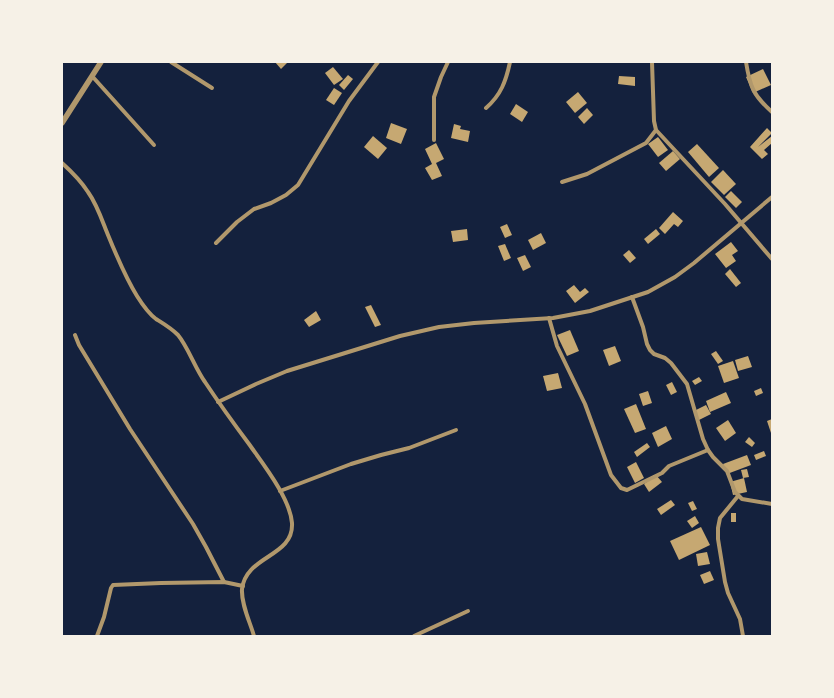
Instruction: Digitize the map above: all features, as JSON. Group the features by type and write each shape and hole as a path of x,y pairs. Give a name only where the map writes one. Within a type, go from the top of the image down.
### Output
{"street":[{"path":"63,120 101,62"},
{"path":"171,62 212,88"},
{"path":"216,243 237,222 254,209 271,203 286,195 298,185 349,101 378,62"},
{"path":"434,140 434,97 441,76 448,62"},
{"path":"486,108 499,96 510,62"},
{"path":"652,62 654,121 656,130 741,222 772,259"},
{"path":"746,62 753,92 772,112"},
{"path":"92,76 154,145"},
{"path":"562,182 587,174 646,143 656,130"},
{"path":"62,162 89,192 137,296 146,309 178,336 200,376 274,479 290,514 292,532 288,540 254,566 248,574 243,586 243,601 254,636"},
{"path":"218,402 287,371 400,336 439,327 549,318 590,311 648,292 675,277 694,263 772,197"},
{"path":"632,297 650,350 654,354 665,358 671,363 687,384 708,450 727,471 735,492 738,496 748,500 772,504"},
{"path":"549,318 557,346 584,404 611,475 621,488 627,490 662,474 668,466 708,450"},
{"path":"75,335 79,345 130,429 193,524 224,582"},
{"path":"280,491 351,464 409,448 456,430"},
{"path":"738,496 720,518 718,539 725,582 728,593 740,619 743,636"},
{"path":"97,636 113,585 161,582 224,582 243,586"},
{"path":"414,636 468,611"}],"building":[{"path":"275,62 288,62 281,69"},
{"path":"333,67 343,79 334,85 325,73"},
{"path":"763,69 771,85 753,93 746,77"},
{"path":"348,75 353,79 344,90 339,85"},
{"path":"619,76 635,77 635,86 618,84"},
{"path":"334,88 342,93 334,105 326,100"},
{"path":"578,92 587,103 575,113 566,102"},
{"path":"516,104 528,112 522,122 510,114"},
{"path":"587,108 593,115 584,124 578,117"},
{"path":"391,123 407,129 401,144 386,138"},
{"path":"454,124 461,126 460,129 470,131 468,142 451,138"},
{"path":"767,128 772,133 758,147 772,136 772,143 764,150 768,154 762,159 750,147"},
{"path":"373,136 387,148 378,159 364,147"},
{"path":"658,137 668,150 658,157 648,144"},
{"path":"436,143 444,159 436,163 442,176 432,180 425,168 432,164 425,149"},
{"path":"697,144 719,168 709,177 688,152"},
{"path":"673,151 680,159 666,171 659,163"},
{"path":"723,170 736,184 724,195 711,182"},
{"path":"731,191 742,202 736,208 725,197"},
{"path":"673,212 683,221 678,227 674,224 665,234 659,228"},
{"path":"507,224 512,235 505,238 500,227"},
{"path":"467,229 468,240 453,242 451,231"},
{"path":"656,229 660,234 648,244 644,239"},
{"path":"541,233 546,243 533,250 528,240"},
{"path":"731,242 738,251 732,255 736,261 726,268 715,254"},
{"path":"505,244 511,258 504,261 498,246"},
{"path":"629,250 636,258 630,263 623,255"},
{"path":"525,255 531,267 523,271 517,258"},
{"path":"730,269 741,283 736,287 725,274"},
{"path":"574,285 580,292 585,288 589,292 575,303 566,291"},
{"path":"371,305 381,325 375,327 365,307"},
{"path":"316,311 321,320 309,327 304,320"},
{"path":"570,330 579,351 567,356 557,335"},
{"path":"615,346 621,361 609,366 603,350"},
{"path":"716,351 723,361 718,364 711,354"},
{"path":"748,356 752,367 738,371 735,360"},
{"path":"733,361 739,378 724,383 718,366"},
{"path":"558,373 562,388 547,391 543,376"},
{"path":"699,377 702,381 695,385 692,381"},
{"path":"672,382 677,392 671,395 666,385"},
{"path":"761,388 763,393 756,396 754,391"},
{"path":"648,391 652,403 643,406 639,394"},
{"path":"726,392 731,403 710,412 706,401"},
{"path":"636,404 646,429 635,433 624,409"},
{"path":"706,405 711,414 699,420 694,411"},
{"path":"772,419 772,436 767,421"},
{"path":"728,420 736,433 725,441 716,428"},
{"path":"666,426 672,439 658,447 652,433"},
{"path":"749,437 755,443 752,447 745,442"},
{"path":"647,443 650,447 637,457 634,452"},
{"path":"764,451 766,456 756,460 754,455"},
{"path":"747,455 751,465 727,474 723,464"},
{"path":"636,462 644,478 635,483 627,467"},
{"path":"747,469 749,477 743,478 741,470"},
{"path":"656,475 662,482 649,492 644,484"},
{"path":"744,478 747,492 733,495 730,482"},
{"path":"671,500 675,505 661,515 657,509"},
{"path":"693,501 697,509 692,511 688,503"},
{"path":"731,513 736,513 736,522 731,522"},
{"path":"695,516 699,523 692,528 687,521"},
{"path":"701,527 710,545 679,560 670,541"},
{"path":"707,552 710,564 698,566 696,554"},
{"path":"710,571 714,580 704,584 700,575"}]}
